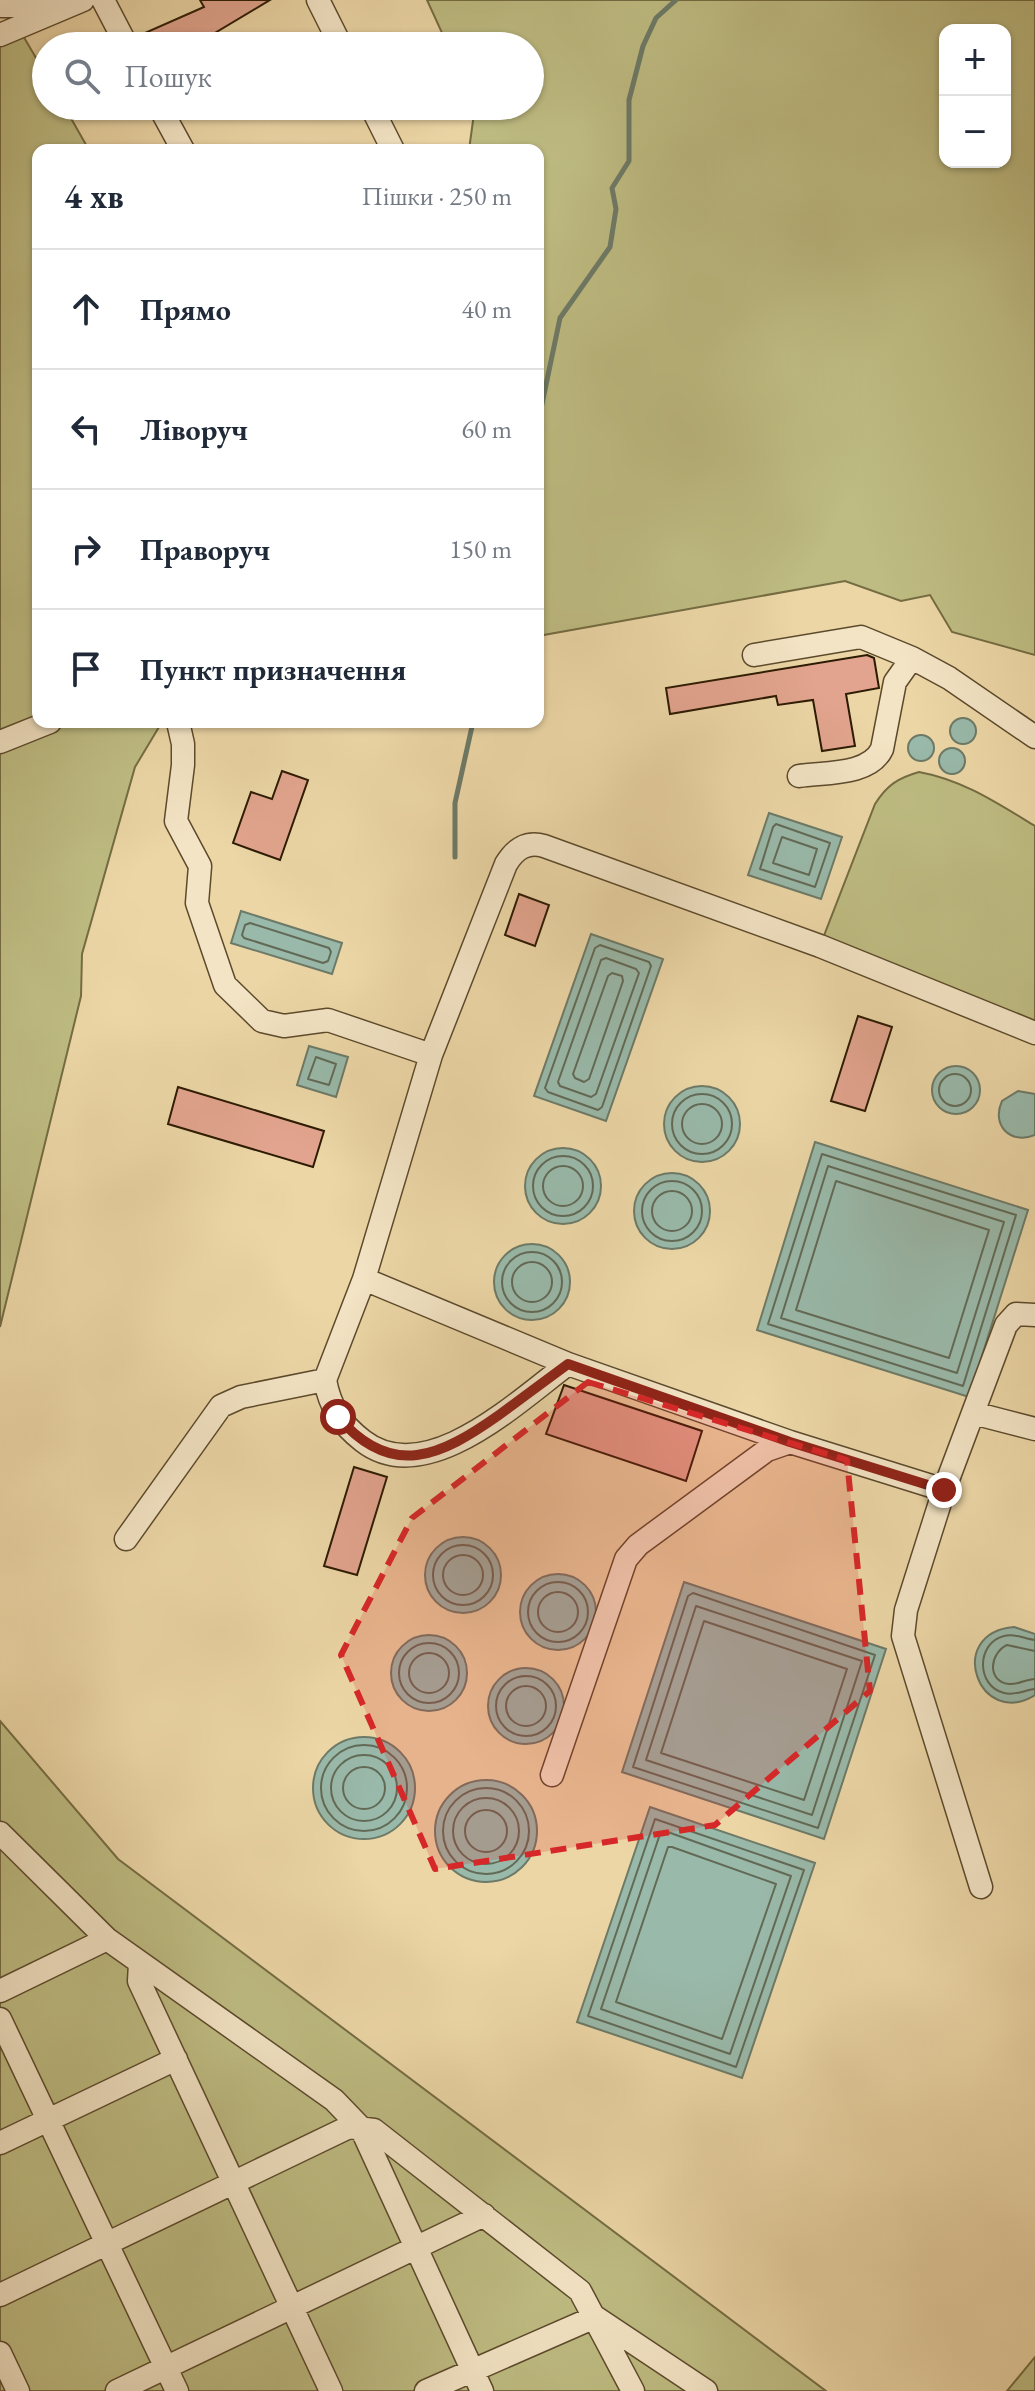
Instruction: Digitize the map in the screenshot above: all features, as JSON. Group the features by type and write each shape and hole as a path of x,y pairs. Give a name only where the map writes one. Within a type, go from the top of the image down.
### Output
{"street":[{"path":"103,0 120,32"},
{"path":"318,0 334,32"},
{"path":"0,6 77,2"},
{"path":"0,35 77,2"},
{"path":"167,120 180,144"},
{"path":"378,120 390,144"},
{"path":"754,655 861,637 912,658 949,678 1035,737"},
{"path":"799,776 859,768 877,758 882,749 895,682 912,658"},
{"path":"0,742 35,728"},
{"path":"179,728 183,765 176,821 200,866 197,903 225,985 262,1021 284,1026 328,1020 431,1055"},
{"path":"568,1364 461,1440 436,1452 404,1457 383,1453 347,1428 333,1407 325,1380 364,1279 431,1055 506,864 522,847 536,843 820,946 1035,1033"},
{"path":"364,1279 568,1364 790,1442 944,1490"},
{"path":"981,1887 903,1636 903,1619 944,1490 1008,1320 1020,1313 1035,1315"},
{"path":"126,1539 221,1406 241,1397 325,1380"},
{"path":"973,1413 1035,1429"},
{"path":"552,1775 626,1559 638,1545 767,1450 790,1442"},
{"path":"1,1836 107,1939 334,2100 361,2128 482,2391"},
{"path":"0,1991 107,1939"},
{"path":"140,1963 139,1981 331,2391"},
{"path":"0,2019 177,2391"},
{"path":"0,2143 176,2059"},
{"path":"0,2295 349,2127 361,2128 374,2130 580,2291 633,2391"},
{"path":"117,2391 484,2215"},
{"path":"426,2391 595,2317"},
{"path":"595,2317 706,2391"},
{"path":"0,2353 18,2391"}],"highlighted area":[{"path":"588,1382 847,1460 870,1691 715,1825 435,1869 341,1655 412,1518"}],"shaded area":[{"path":"427,0 1035,0 1035,655 952,632 930,595 901,601 845,581 544,635 544,144 470,144 473,120 544,120 544,32 442,32"},
{"path":"22,34 32,51 32,120 72,120 86,144 32,144 32,728 158,728 135,767 82,954 81,996 0,1327 0,41"},
{"path":"919,772 965,787 1035,826 1035,1033 820,946 875,804 894,783"},
{"path":"0,1721 118,1859 826,2391 0,2391"},
{"path":"1035,2357 1035,2391 1007,2391"}],"water":[{"path":"963,718 972,722 976,731 972,740 963,744 954,740 950,731 954,722"},
{"path":"921,735 930,739 934,748 930,757 921,761 912,757 908,748 912,739"},
{"path":"952,748 961,752 965,761 961,770 952,774 943,770 939,761 943,752"},
{"path":"769,813 842,837 821,899 748,875"},
{"path":"241,911 342,943 332,974 231,943"},
{"path":"591,934 663,959 606,1121 534,1096"},
{"path":"309,1046 348,1057 336,1097 297,1085"},
{"path":"956,1066 973,1073 980,1090 973,1107 956,1114 939,1107 932,1090 939,1073"},
{"path":"702,1086 716,1089 729,1097 737,1110 740,1124 737,1138 729,1151 716,1159 702,1162 688,1159 675,1151 667,1138 664,1124 667,1110 675,1097 688,1089"},
{"path":"1018,1091 1035,1094 1035,1135 1011,1135 1001,1125 999,1110 1002,1101"},
{"path":"815,1142 1028,1210 969,1397 757,1330"},
{"path":"563,1148 577,1151 590,1159 598,1172 601,1186 598,1200 590,1213 577,1221 563,1224 549,1221 536,1213 528,1200 525,1186 528,1172 536,1159 549,1151"},
{"path":"672,1173 686,1176 699,1184 707,1197 710,1211 707,1225 699,1238 686,1246 672,1249 658,1246 645,1238 637,1225 634,1211 637,1197 645,1184 658,1176"},
{"path":"532,1244 546,1247 559,1255 567,1268 570,1282 567,1296 559,1309 546,1317 532,1320 518,1317 505,1309 497,1296 494,1282 497,1268 505,1255 518,1247"},
{"path":"463,1537 478,1540 490,1548 498,1560 501,1575 498,1590 490,1602 478,1610 463,1613 448,1610 436,1602 428,1590 425,1575 428,1560 436,1548 448,1540"},
{"path":"558,1574 573,1577 585,1585 593,1597 596,1612 593,1627 585,1639 573,1647 558,1650 543,1647 531,1639 523,1627 520,1612 523,1597 531,1585 543,1577"},
{"path":"684,1582 886,1649 824,1839 622,1772"},
{"path":"1014,1627 1035,1634 1035,1695 1015,1702 998,1700 985,1690 977,1676 975,1660 980,1645 993,1633"},
{"path":"429,1635 443,1638 456,1646 464,1659 467,1673 464,1687 456,1700 443,1708 429,1711 415,1708 402,1700 394,1687 391,1673 394,1659 402,1646 415,1638"},
{"path":"526,1668 541,1671 553,1679 561,1691 564,1706 561,1721 553,1733 541,1741 526,1744 511,1741 499,1733 491,1721 488,1706 491,1691 499,1679 511,1671"},
{"path":"364,1737 384,1741 400,1752 411,1768 415,1788 411,1808 400,1824 384,1835 364,1839 344,1835 328,1824 317,1808 313,1788 317,1768 328,1752 344,1741"},
{"path":"486,1780 506,1784 522,1795 533,1811 537,1831 533,1851 522,1867 506,1878 486,1882 466,1878 450,1867 439,1851 435,1831 439,1811 450,1795 466,1784"},
{"path":"650,1807 815,1863 742,2078 577,2022"}],"building":[{"path":"200,0 270,0 216,32 147,32 204,7"},
{"path":"867,655 874,658 879,688 846,694 855,746 822,751 813,700 778,705 776,696 670,714 666,688"},
{"path":"282,771 308,780 280,860 233,843 251,792 272,799"},
{"path":"519,894 549,905 535,946 505,935"},
{"path":"858,1016 892,1027 865,1111 831,1101"},
{"path":"178,1087 324,1131 313,1167 168,1124"},
{"path":"564,1385 702,1431 686,1481 546,1434"},
{"path":"354,1467 387,1477 357,1575 324,1566"}],"waterway":[{"path":"544,394 560,318 610,247 616,209 612,188 629,161 629,100 643,46 656,18 676,0"},
{"path":"455,857 455,803 472,728"}],"route":[{"path":"338,1417 358,1438 383,1453 404,1457 427,1454 461,1440 568,1364 790,1442 944,1490"}]}
